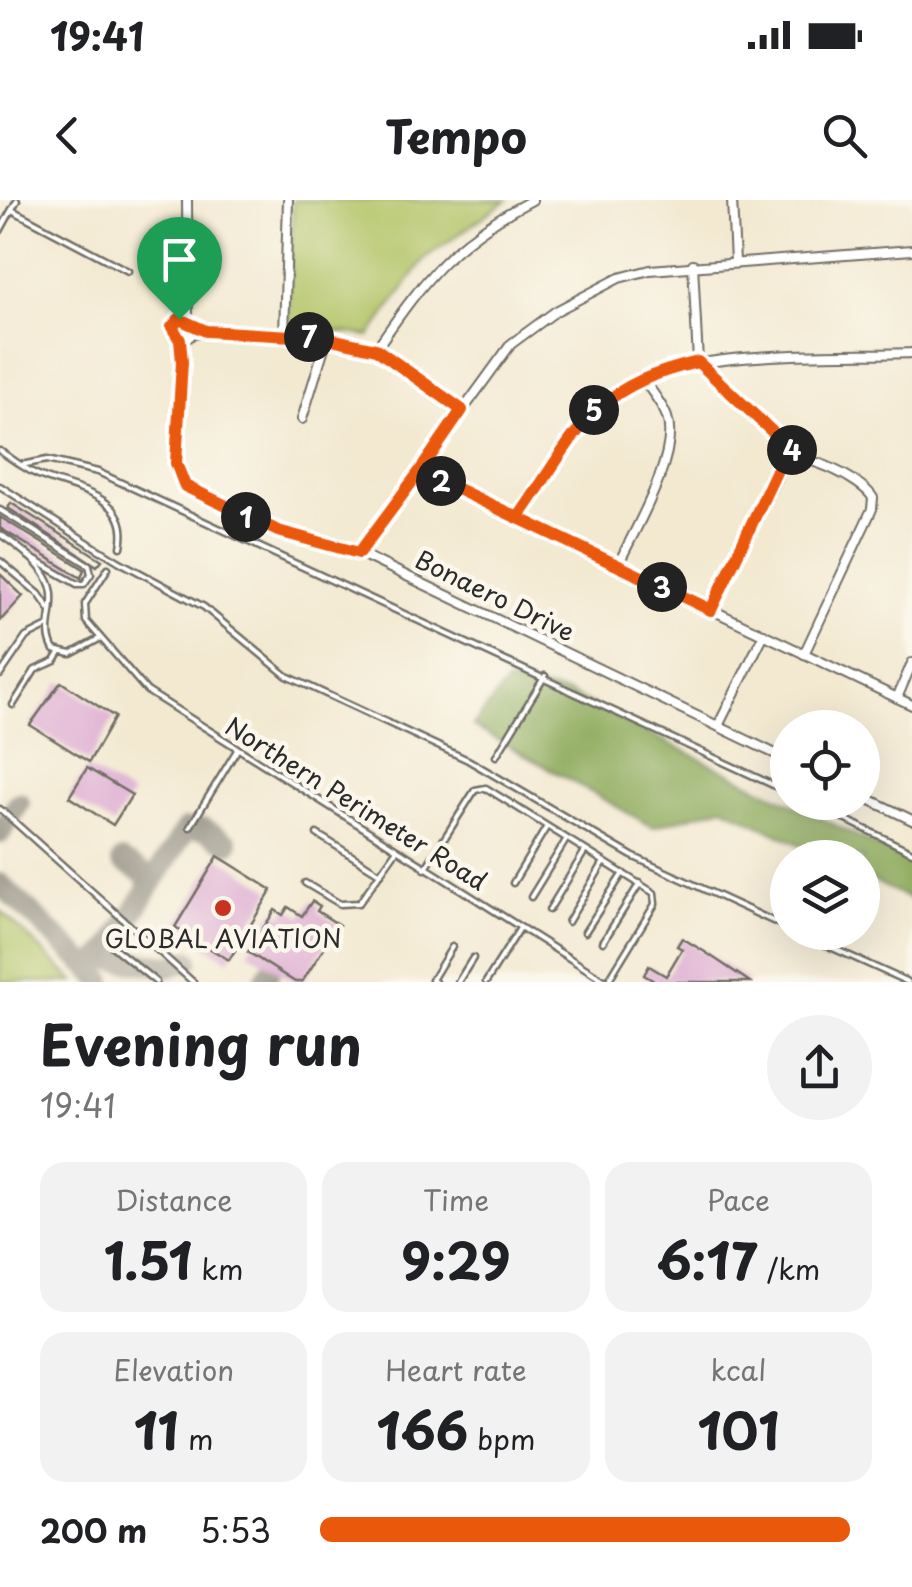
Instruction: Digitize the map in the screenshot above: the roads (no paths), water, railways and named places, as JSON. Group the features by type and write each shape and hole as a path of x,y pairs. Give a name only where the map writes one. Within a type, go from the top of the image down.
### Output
{"street":[{"name":"Bonaero Drive","path":"186,200 187,329 176,463 185,486 278,531 359,553 770,751"},
{"path":"284,335 288,200"},
{"path":"376,349 434,268 492,222 532,200"},
{"path":"732,200 735,262"},
{"path":"359,553 511,344 534,324 619,278 694,264 912,250"},
{"path":"694,264 698,362"},
{"path":"187,329 327,338 376,349 462,410"},
{"path":"302,419 327,338"},
{"path":"518,518 598,406 642,377 698,362 912,353"},
{"path":"618,565 653,491 668,439 665,412 642,377"},
{"path":"711,610 778,468 786,459 798,456 862,486 873,498 868,518 804,654"},
{"path":"420,471 912,705"},
{"path":"718,726 764,634"},
{"path":"896,698 912,663"},
{"path":"880,805 912,820"}],"lane":[{"path":"0,231 17,200"},
{"path":"12,210 128,271"},
{"path":"0,451 21,466 109,503 121,523 120,546"},
{"path":"21,466 47,460 83,466 545,676 770,783"},
{"path":"0,486 120,562 204,606 287,676 468,760 632,856 770,920"},
{"path":"0,510 89,565 91,574 84,584 77,584 28,556 0,534"},
{"path":"28,556 52,592 50,646 60,653 78,652 99,639 84,610 108,568"},
{"path":"0,560 39,594 50,610"},
{"path":"0,675 26,637 48,626"},
{"name":"Northern Perimeter Road","path":"99,639 147,691 607,982"},
{"path":"12,705 35,670 55,661 60,653"},
{"path":"496,756 545,676"},
{"path":"190,827 237,750"},
{"path":"425,869 479,788 640,883 654,893 655,904 607,982"},
{"path":"0,809 193,982"},
{"path":"847,820 912,852"},
{"path":"513,882 546,828"},
{"path":"318,834 381,874"},
{"path":"531,898 566,840"},
{"path":"304,882 350,906 366,898 396,850"},
{"path":"549,910 586,851"},
{"path":"568,922 604,862"},
{"path":"586,932 622,873"},
{"path":"603,942 640,883"},
{"path":"486,982 520,928"},
{"path":"112,946 156,982"},
{"path":"435,982 432,980 452,947"},
{"path":"836,950 908,982"},
{"path":"458,982 473,958"}],"place":[{"name":"GLOBAL AVIATION","path":"223,908"}]}
